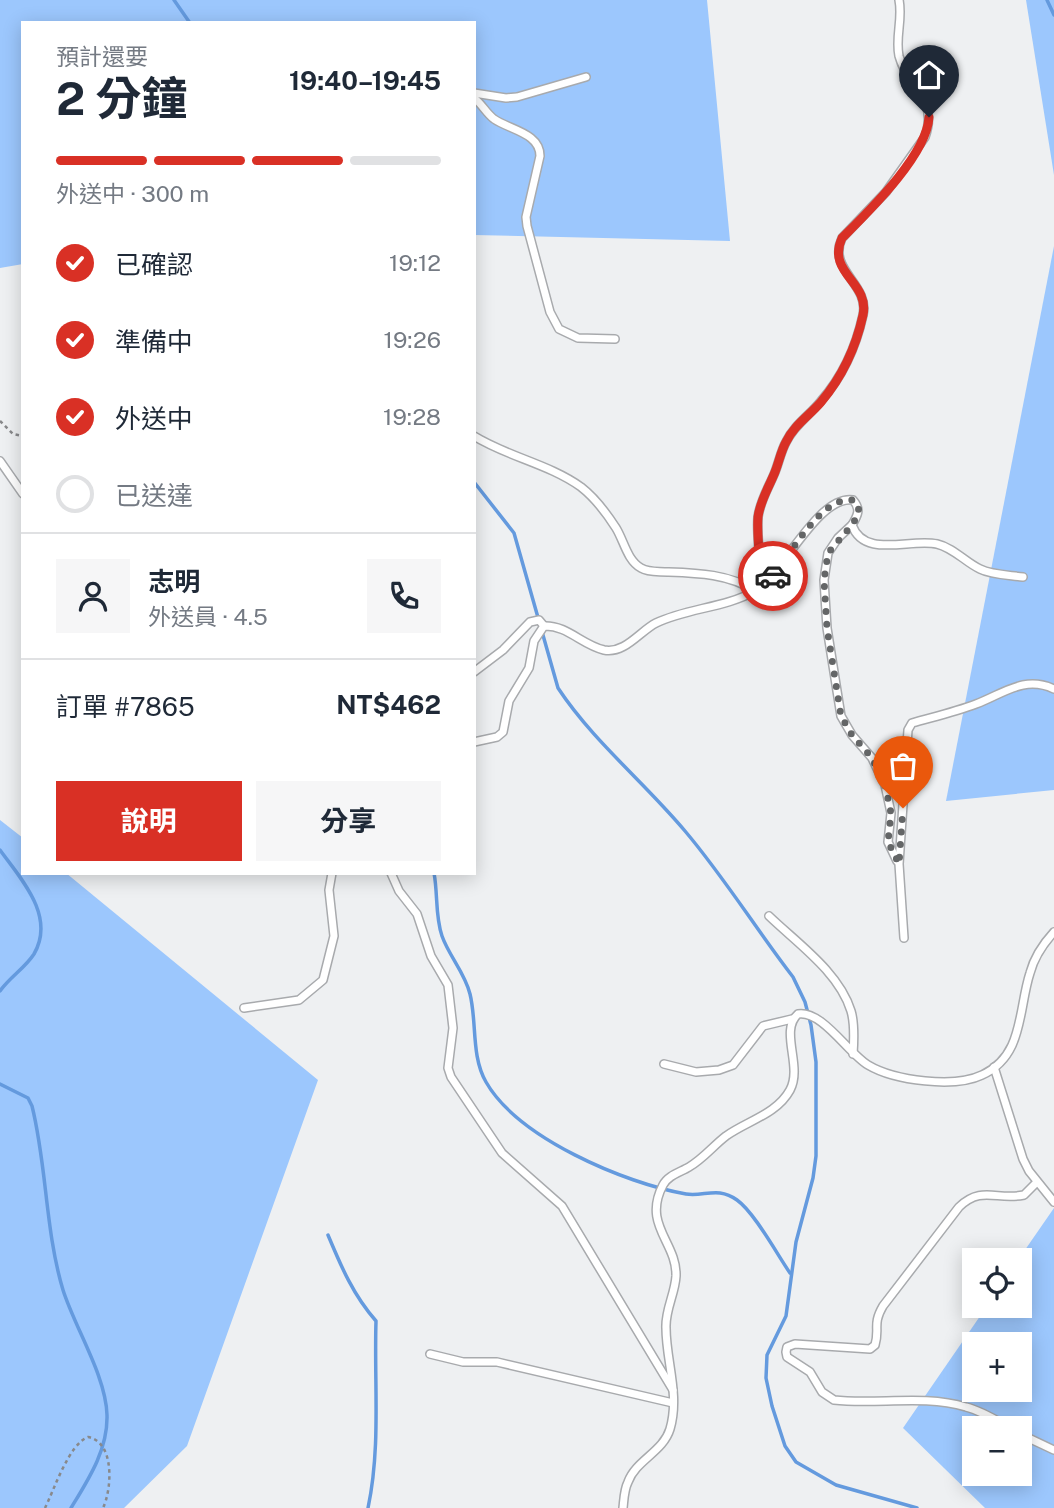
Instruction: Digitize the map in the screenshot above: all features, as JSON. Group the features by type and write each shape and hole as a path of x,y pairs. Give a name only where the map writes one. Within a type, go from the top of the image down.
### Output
{"lane":[{"path":"755,591 760,567 760,505 790,435 820,403 842,372 864,312 862,296 840,264 838,247 842,238 893,182 925,137 928,128 926,103 899,57 897,43 900,0"},
{"path":"476,95 517,97 586,77"},
{"path":"476,97 493,118 533,139 540,147 541,156 526,217 553,321 566,334 578,338 615,339"},
{"path":"476,437 556,473 582,488 616,528 632,561 642,568 652,572 732,579 755,591"},
{"path":"0,461 21,491"},
{"path":"476,670 503,650 530,622 539,620 544,626 561,628 597,647 612,650 623,647 659,621 729,603 768,583 804,533 833,504 845,499 853,500 858,505 859,513 828,553 824,580 827,628 841,716 852,735 872,758 885,785 891,813 888,842 899,864"},
{"path":"852,525 855,533 872,544 937,544 952,550 985,571 1023,577"},
{"path":"476,741 497,737 503,732 509,701 529,668 534,641 544,626"},
{"path":"904,938 899,864 908,730 912,723 978,703 1014,685 1031,684 1054,689"},
{"path":"244,1008 299,1000 323,980 334,936 329,890 332,875"},
{"path":"392,875 399,891 417,914 431,956 448,985 453,1028 448,1068 451,1077 502,1153 562,1206 673,1391"},
{"path":"769,916 827,971 844,995 852,1012 853,1054"},
{"path":"664,1063 696,1072 719,1070 733,1065 763,1026 792,1019 797,1014 813,1015 853,1054 883,1072 935,1081 975,1079 994,1067 1010,1051 1016,1040 1030,971 1054,932"},
{"path":"623,1508 628,1480 633,1472 657,1451 669,1432 673,1419 666,1314 676,1272 657,1221 658,1200 663,1185 666,1180 695,1163 726,1136 769,1111 785,1097 794,1080 795,1069 790,1030 792,1019"},
{"path":"994,1067 1023,1159 1054,1202"},
{"path":"989,1416 963,1406 931,1402 834,1400 822,1392 810,1372 787,1357 786,1352 788,1347 794,1344 870,1349 875,1345 877,1316 883,1306 969,1198 976,1195 1016,1197 1031,1190 1037,1182"},
{"path":"430,1354 463,1362 497,1362 673,1403"},
{"path":"1032,1440 1054,1450"}],"path":[{"path":"0,421 12,434 21,436"},
{"path":"45,1508 75,1448 82,1439 88,1437 99,1441 105,1450 108,1488 103,1508"}],"shaded area":[{"path":"0,0 707,0 730,241 476,235 476,21 21,21 21,264 0,268"},
{"path":"1026,0 1054,0 1054,175"},
{"path":"1054,246 1054,790 946,801"},
{"path":"0,820 21,836 21,875 68,875 318,1080 187,1446 124,1508 0,1508"},
{"path":"1054,1208 1054,1508 985,1508 962,1486 1032,1486 1032,1416 962,1416 962,1486 903,1428 962,1342 962,1402 1032,1402 1032,1332 969,1332 979,1318 1032,1318 1032,1248 1026,1248"}],"waterway":[{"path":"174,0 189,21"},
{"path":"1047,0 1054,15"},
{"path":"476,485 514,533 558,688 587,726 699,849 793,977 805,1002 816,1062 816,1156 796,1242 786,1316 767,1355 766,1378 772,1406 785,1446 796,1462 836,1485 917,1508"},
{"path":"0,850 26,886 38,912 41,926 40,940 34,954 0,991"},
{"path":"434,875 442,936 470,994 481,1072 501,1102 522,1122 547,1139 604,1168 661,1188 693,1195 724,1194 737,1200 751,1214 790,1273"},
{"path":"0,1084 28,1098 32,1106 57,1267 68,1305 96,1368 105,1400 107,1415 101,1452 71,1508"},
{"path":"328,1235 354,1291 376,1321 376,1438 368,1508"}],"way so far":[{"path":"773,576 804,533 833,504 845,499 853,500 858,505 859,513 852,525 838,538 828,553 824,580 827,628 841,716 852,735 872,758 885,785 891,813 888,842 899,864 903,808"}],"route":[{"path":"773,576 768,583 755,591 760,567 760,505 790,435 820,403 842,372 864,312 862,296 840,264 838,247 842,238 886,192 907,163 925,137 929,117"}]}
